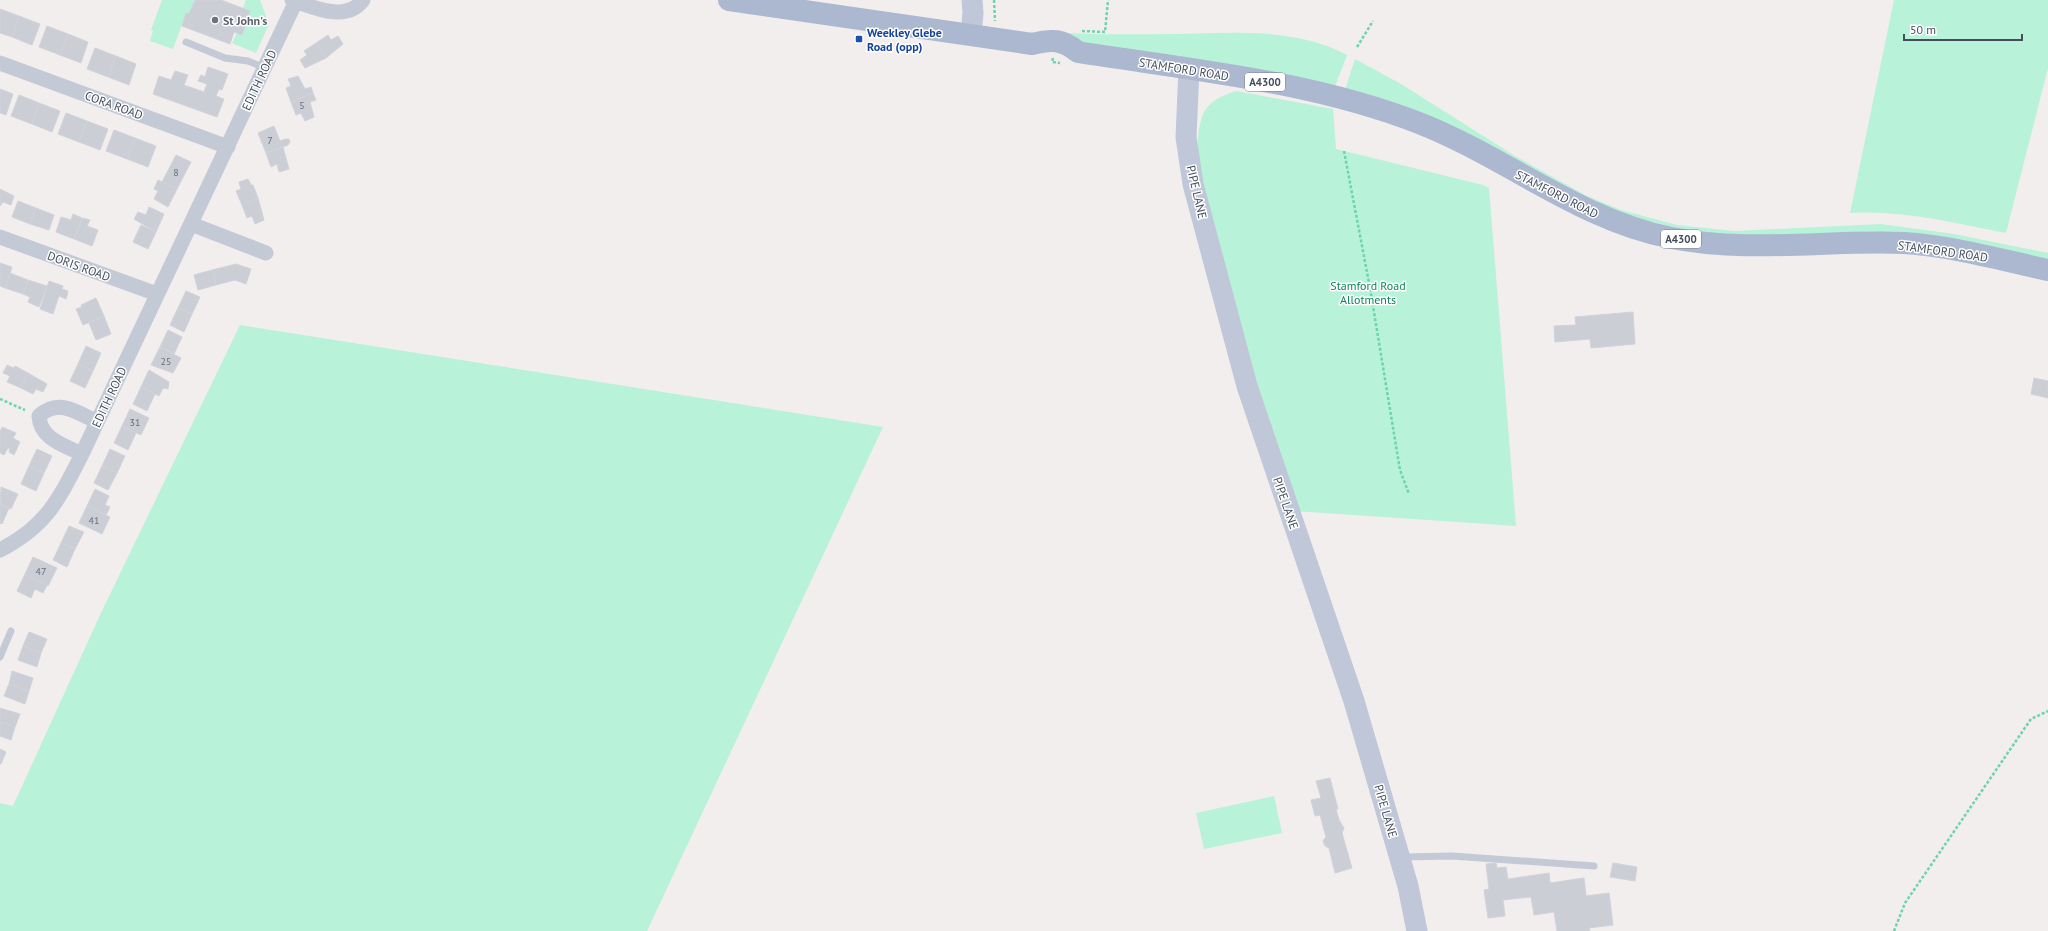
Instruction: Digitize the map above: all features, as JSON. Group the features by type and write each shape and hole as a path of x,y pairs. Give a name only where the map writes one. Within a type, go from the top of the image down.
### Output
{"main road":[{"name":"STAMFORD ROAD","path":"729,0 1032,44 1048,40 1067,43 1078,52 1282,85 1340,99 1421,124 1475,150 1596,214 1635,229 1672,238 1714,243 1768,245 1905,243 1960,251 2048,270"}],"street":[{"name":"EDITH ROAD","path":"0,550 21,538 41,522 57,503 82,454 228,147 294,1 330,13 350,10 363,0"},
{"path":"971,35 973,13 972,0"},
{"name":"CORA ROAD","path":"0,63 228,147"},
{"name":"PIPE LANE","path":"1189,69 1186,137 1193,184 1199,207 1248,386 1354,701 1408,886 1417,931"},
{"path":"191,224 266,253"},
{"name":"DORIS ROAD","path":"0,237 157,294"},
{"path":"82,454 56,442 44,433 39,423 39,416 53,406 68,408 97,422"}],"lane":[{"path":"186,42 225,58 248,61 265,68"},
{"path":"0,657 11,631"},
{"path":"1400,857 1452,856 1594,866"}],"path":[{"path":"994,0 995,23"},
{"path":"1105,32 1108,0"},
{"path":"1357,47 1373,21"},
{"path":"1344,151 1370,288 1400,470 1409,494"},
{"path":"0,399 39,416"},
{"path":"1894,931 1905,903 2031,719 2048,711"}],"green space":[{"path":"162,0 195,0 189,14 186,14 173,49 150,41 153,31 151,30"},
{"path":"246,0 260,0 269,24 256,53 232,43 237,33 242,34 250,11 243,8"},
{"path":"1894,0 2048,0 2048,68 2006,233 1948,221 1909,215 1889,213 1850,213"},
{"path":"1065,33 1263,34 1306,40 1327,46 1347,55 1334,89 1064,39"},
{"path":"1355,59 1401,84 1515,156 1587,196 1621,210 1677,225 1734,231 1881,224 1954,234 2048,253 2048,260 1704,234 1618,214 1345,90"},
{"name":"Stamford Road Allotments","path":"1236,91 1333,109 1336,149 1483,185 1489,188 1516,526 1295,511 1238,323 1202,189 1199,170 1198,134 1202,117 1211,103 1220,97"},
{"path":"240,325 883,427 647,931 0,931 0,803 13,806 101,613"},
{"path":"1274,796 1282,833 1204,849 1196,813"}],"building":[{"name":"St John's","path":"195,0 221,0 250,11 242,35 234,32 230,44 182,26 186,13 189,14"},
{"path":"0,9 19,16 12,37 0,33"},
{"path":"19,16 40,24 32,45 12,37"},
{"path":"47,26 68,34 60,55 39,47"},
{"path":"68,34 88,42 81,63 60,55"},
{"path":"328,35 331,40 338,36 343,44 326,58 316,43"},
{"path":"316,43 326,58 305,68 300,60 307,55 304,51"},
{"path":"95,48 116,56 108,77 87,69"},
{"path":"116,56 136,64 129,85 108,77"},
{"path":"208,67 228,74 222,90 219,89 216,96 224,99 217,117 153,94 159,76 171,80 175,71 188,75 184,85 204,92 207,84 198,81 201,75 205,77"},
{"path":"298,76 305,89 311,87 313,93 291,102 286,88 291,86 288,79"},
{"path":"0,89 13,94 6,115 0,113"},
{"path":"313,93 316,100 310,102 314,117 305,121 301,113 296,115 291,102"},
{"path":"19,95 39,103 32,124 11,116"},
{"path":"39,103 60,111 52,132 32,124"},
{"path":"66,113 87,121 79,142 58,134"},
{"path":"87,121 108,129 100,150 79,142"},
{"path":"274,126 280,141 289,139 290,142 288,145 266,153 258,133"},
{"path":"114,130 135,138 127,159 106,151"},
{"path":"135,138 156,146 148,167 127,159"},
{"path":"283,147 289,169 279,172 277,164 271,167 266,153"},
{"path":"176,155 191,162 177,189 162,182"},
{"path":"248,179 251,185 253,185 258,198 242,205 236,191 241,189 239,182"},
{"path":"158,180 177,189 168,207 154,199 158,191 154,189"},
{"path":"0,189 14,196 11,205 3,202 0,206"},
{"path":"258,198 264,220 255,224 252,216 247,218 242,205"},
{"path":"18,201 36,208 30,224 12,217"},
{"path":"149,207 164,214 156,232 134,219 138,212 146,215"},
{"path":"36,208 54,215 49,230 30,224"},
{"path":"73,214 82,218 74,239 56,232 61,217 71,220"},
{"path":"83,218 90,220 87,226 98,230 92,246 74,239"},
{"path":"141,225 156,232 148,249 133,242"},
{"path":"0,263 12,267 5,288 0,286"},
{"path":"236,264 251,269 246,284 235,280 216,285 212,270"},
{"path":"212,270 216,285 198,290 194,275"},
{"path":"10,273 28,280 23,294 5,288"},
{"path":"28,280 47,286 39,307 28,302 30,297 23,294"},
{"path":"49,281 63,286 62,289 68,291 66,299 59,296 53,314 40,309"},
{"path":"186,291 200,297 192,314 178,308"},
{"path":"96,298 104,316 83,325 76,309"},
{"path":"178,308 192,314 184,332 170,325"},
{"path":"1633,312 1635,344 1591,348 1590,339 1555,342 1554,326 1576,325 1575,317"},
{"path":"104,316 111,334 96,340 89,323"},
{"path":"168,330 182,337 174,354 160,347"},
{"path":"86,346 101,353 93,371 78,364"},
{"path":"160,347 181,358 173,373 151,365"},
{"path":"78,364 93,371 85,388 70,381"},
{"path":"7,365 14,368 15,366 28,373 21,388 7,382 10,376 3,373"},
{"path":"149,370 169,382 168,389 163,388 159,396 141,387"},
{"path":"28,373 47,384 43,392 36,389 33,394 21,388"},
{"path":"2034,378 2048,381 2048,398 2031,394"},
{"path":"141,387 155,394 147,411 133,404"},
{"path":"130,409 149,418 141,435 122,426"},
{"path":"122,426 136,433 128,450 114,443"},
{"path":"2,427 16,433 13,438 20,442 14,455 9,452 10,448 8,448 4,455 0,453 0,432"},
{"path":"37,449 52,456 44,473 29,466"},
{"path":"110,449 125,456 117,473 102,466"},
{"path":"29,466 44,473 36,491 21,484"},
{"path":"102,466 117,473 108,490 94,483"},
{"path":"1,487 18,494 11,509 0,504"},
{"path":"95,489 109,496 105,505 110,507 106,515 87,506"},
{"path":"0,504 9,508 2,524 0,523"},
{"path":"87,506 110,517 102,534 79,523"},
{"path":"69,526 84,532 75,549 61,543"},
{"path":"61,543 75,549 67,567 53,560"},
{"path":"33,557 57,568 48,586 25,574"},
{"path":"25,574 47,585 43,593 35,589 31,598 17,591"},
{"path":"29,632 47,639 41,653 23,646"},
{"path":"23,646 41,653 37,667 18,660"},
{"path":"12,671 33,678 29,691 9,684"},
{"path":"9,684 29,691 25,704 4,696"},
{"path":"0,708 20,714 15,727 0,722"},
{"path":"0,722 15,727 11,740 0,736"},
{"path":"0,749 6,752 1,764 0,764"},
{"path":"1330,778 1338,809 1336,809 1339,820 1344,828 1342,833 1352,868 1335,873 1329,848 1325,846 1323,841 1326,837 1320,815 1315,816 1311,800 1321,798 1316,781"},
{"path":"1496,863 1497,868 1506,867 1508,879 1549,873 1550,883 1584,878 1586,896 1609,893 1613,925 1589,928 1590,931 1557,931 1554,912 1534,915 1531,897 1503,900 1505,916 1488,918 1484,890 1489,889 1486,864"},
{"path":"1613,863 1637,867 1635,881 1610,877"}],"place":[{"name":"St John's","path":"215,20"},
{"name":"Weekley Glebe Road (opp)","path":"859,39"}]}
